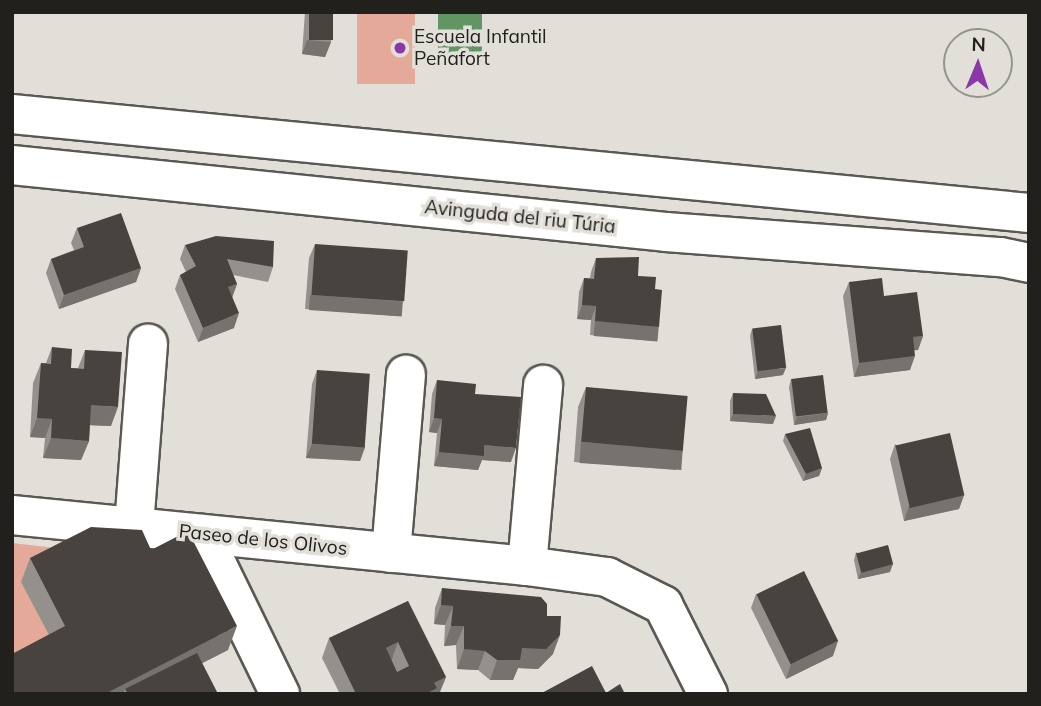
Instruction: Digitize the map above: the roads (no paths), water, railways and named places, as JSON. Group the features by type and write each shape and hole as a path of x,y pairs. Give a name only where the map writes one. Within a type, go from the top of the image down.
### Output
{"main road":[{"path":"12,114 1029,213"},
{"name":"Avinguda del riu Túria","path":"12,165 666,232 1001,257 1029,263"},
{"path":"134,526 148,344"},
{"path":"391,553 406,375"},
{"path":"527,566 542,385"},
{"name":"Paseo de los Olivos","path":"12,515 527,566 607,577 663,606 708,694"},
{"path":"202,534 280,694"}],"place":[{"name":"Escuela Infantil Peñafort","path":"400,48"}]}
